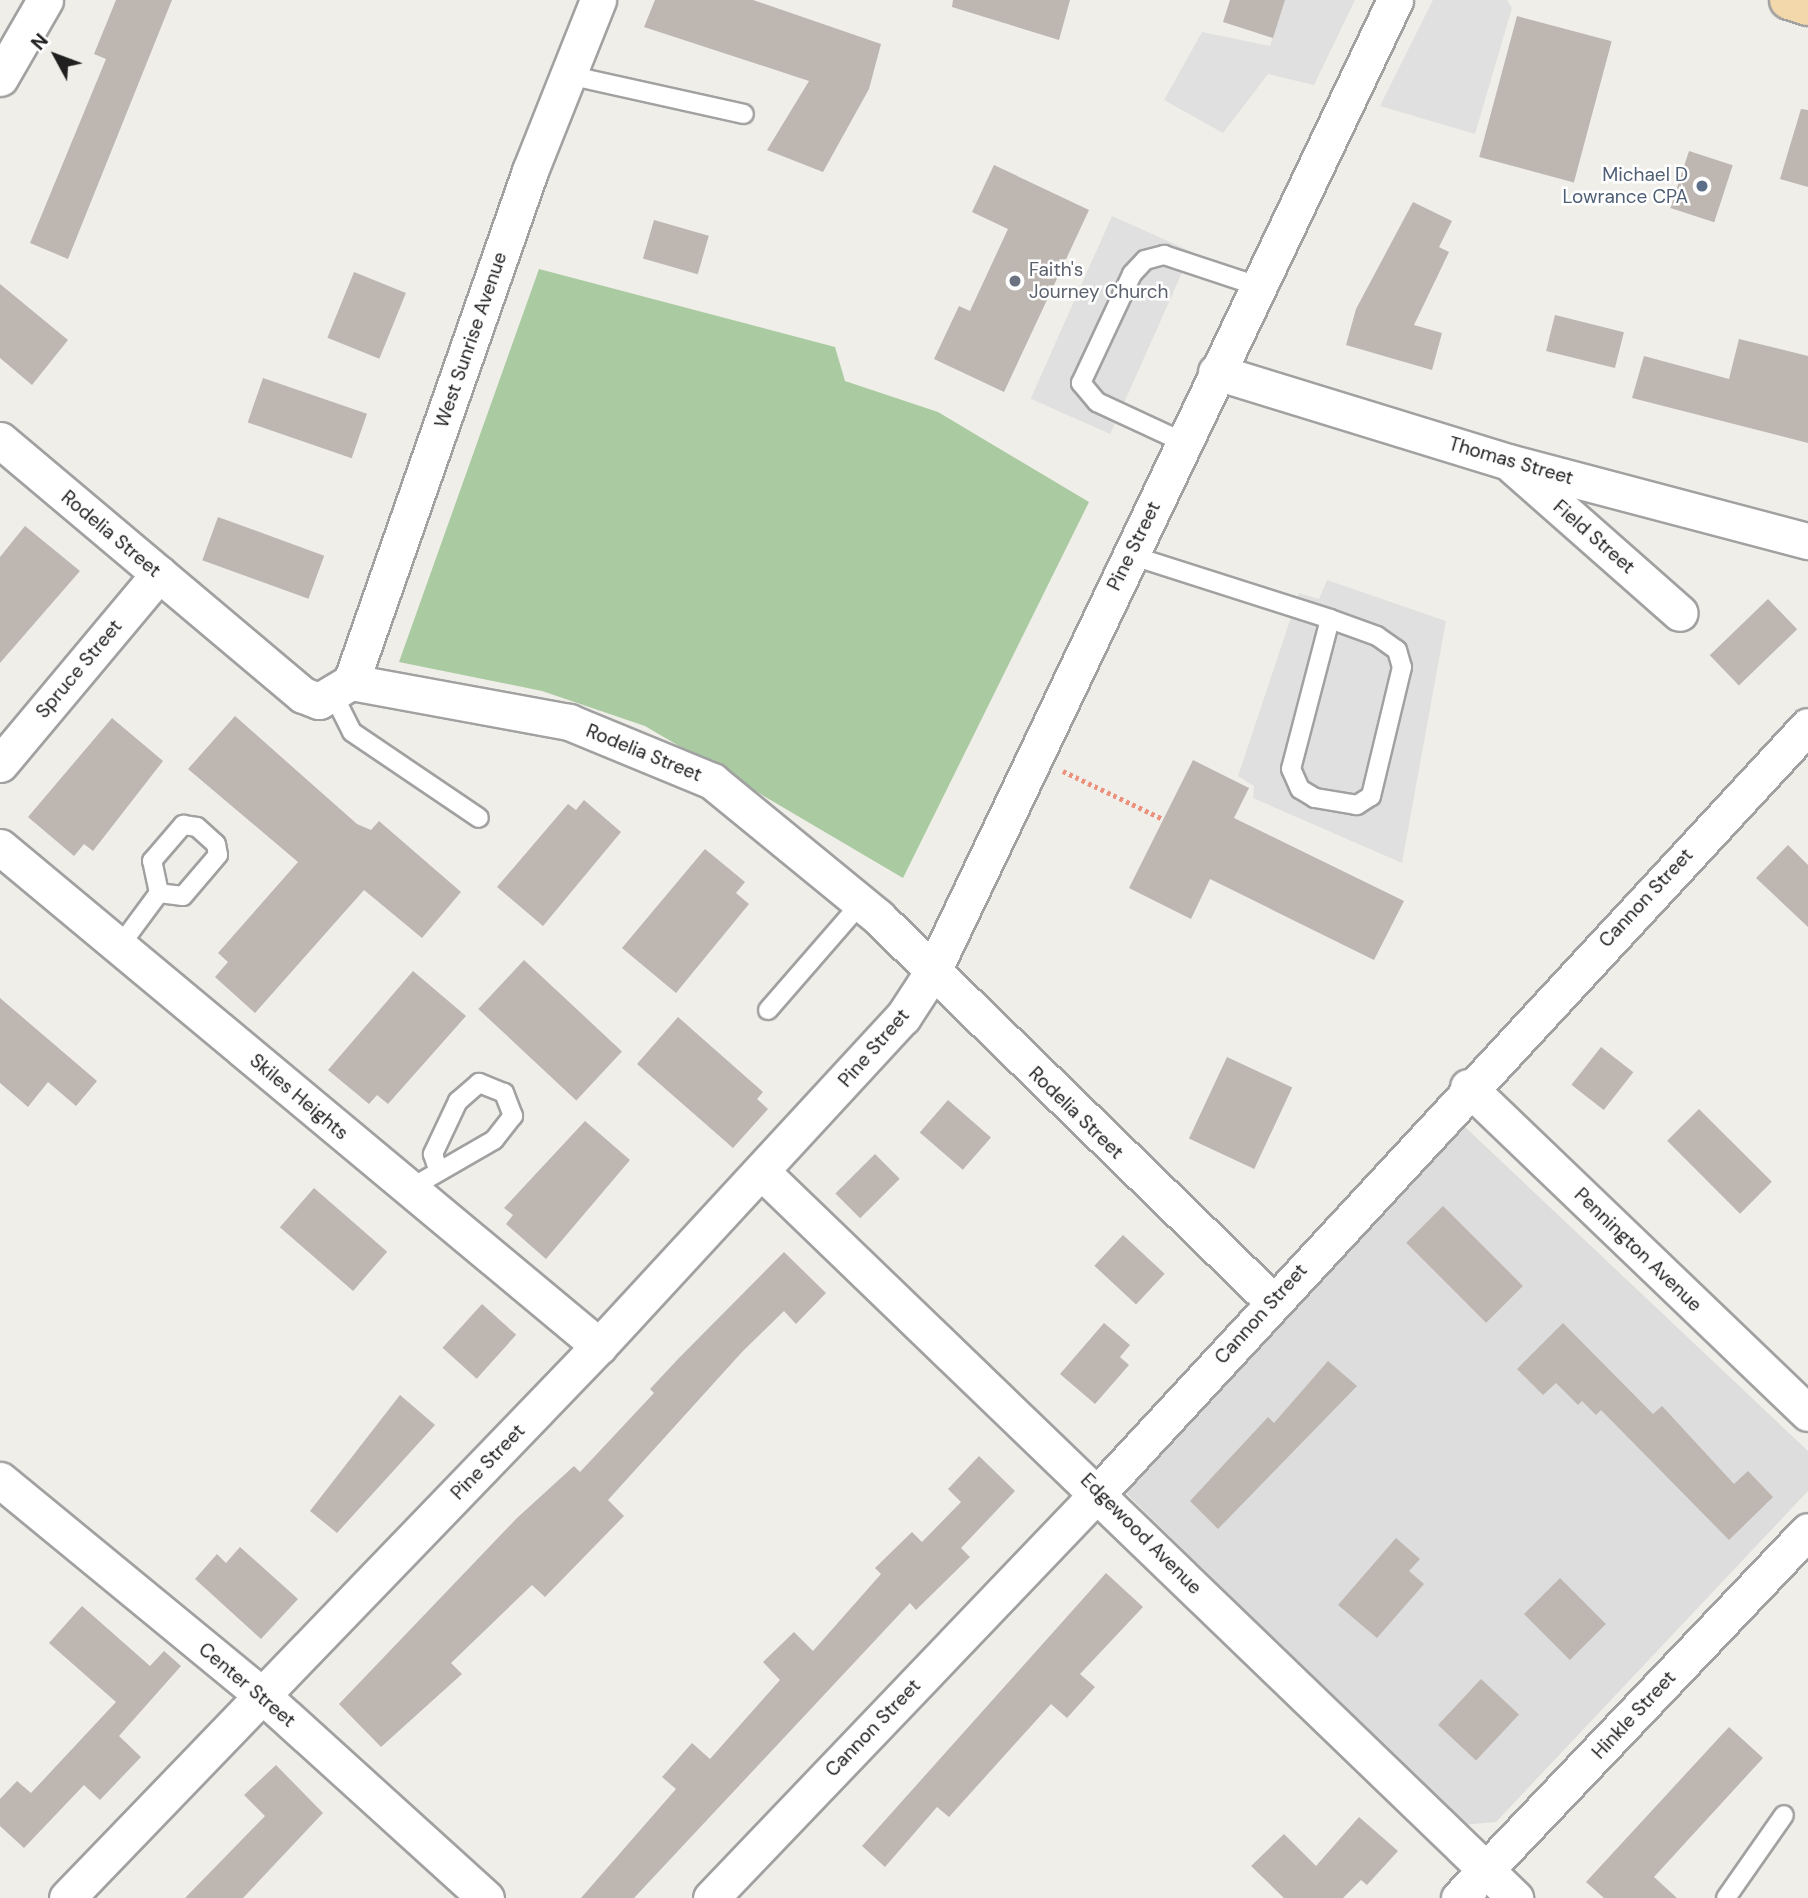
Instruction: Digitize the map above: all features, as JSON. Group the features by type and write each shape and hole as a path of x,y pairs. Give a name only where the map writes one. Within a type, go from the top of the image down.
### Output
{"main road":[{"path":"1788,0 1808,6"}],"street":[{"path":"0,78 45,0"},
{"name":"West Sunrise Avenue","path":"342,689 598,0"},
{"name":"Pine Street","path":"67,1898 599,1346 763,1173 903,1017 933,971 1031,757 1395,0"},
{"name":"Thomas Street","path":"1216,372 1508,462 1808,541"},
{"name":"Rodelia Street","path":"0,440 303,695 319,701 342,689 569,722 663,756 753,811 861,903 1272,1301"},
{"name":"Field Street","path":"1508,462 1679,613"},
{"name":"Spruce Street","path":"0,764 159,574"},
{"name":"Cannon Street","path":"710,1898 1100,1491 1468,1087 1806,731"},
{"name":"Skiles Heights","path":"0,846 599,1346"},
{"name":"Pennington Avenue","path":"1468,1087 1808,1413"},
{"name":"Edgewood Avenue","path":"763,1173 1100,1491 1515,1898"},
{"name":"Center Street","path":"0,1480 262,1696 486,1898"},
{"name":"Hinkle Street","path":"1459,1898 1808,1531"}],"lane":[{"path":"568,75 744,114"},
{"path":"1183,442 1097,402 1081,383 1132,274 1145,260 1164,255 1258,286"},
{"path":"1130,555 1330,619 1377,636 1397,650 1402,667 1371,796 1357,805 1315,798 1300,789 1292,769 1330,619"},
{"path":"342,689 352,732 479,818"},
{"path":"119,947 159,893"},
{"path":"768,1010 861,903"},
{"path":"409,1189 438,1169 457,1166 494,1140 513,1116 505,1093 479,1083 458,1101 433,1154 438,1169"},
{"path":"1727,1898 1784,1815"}],"path":[{"path":"1031,757 1163,819"}],"shaded area":[{"path":"1285,0 1355,0 1314,85 1268,74 1223,133 1164,100 1202,32 1270,46"},
{"path":"1433,0 1507,0 1512,8 1475,134 1380,106"},
{"path":"1112,216 1191,251 1110,434 1031,399"},
{"path":"1327,580 1446,621 1402,863 1253,798 1254,786 1238,776 1299,593 1319,599"},
{"path":"1464,1126 1808,1451 1808,1491 1496,1822 1461,1825 1122,1489"}],"green space":[{"path":"539,269 835,347 845,381 938,412 1089,502 903,878 645,726 542,691 399,662"}],"building":[{"path":"116,0 172,0 68,259 30,243 106,59 94,54"},
{"path":"655,0 753,0 881,44 869,89 823,172 767,150 809,81 644,27"},
{"path":"953,0 1070,0 1059,40 952,7"},
{"path":"1230,0 1285,0 1273,38 1223,22"},
{"path":"1517,16 1612,41 1574,182 1479,157"},
{"path":"1801,109 1808,110 1808,187 1780,179"},
{"name":"Michael D Lowrance CPA","path":"1689,151 1733,165 1714,222 1670,208"},
{"path":"994,165 1089,210 1004,392 934,359 959,306 970,311 1008,229 972,212"},
{"path":"1413,202 1452,221 1439,247 1449,252 1414,325 1442,333 1432,370 1346,345 1356,309"},
{"path":"654,220 709,236 698,274 643,258"},
{"path":"354,272 406,293 379,359 327,338"},
{"path":"0,284 68,340 32,385 0,358"},
{"path":"1555,315 1624,332 1615,368 1546,351"},
{"path":"1739,339 1808,356 1808,443 1632,398 1644,356 1729,379"},
{"path":"263,378 367,414 352,458 248,422"},
{"path":"218,517 324,556 308,599 202,560"},
{"path":"25,526 80,571 0,663 0,557"},
{"path":"1768,599 1797,629 1739,685 1710,655"},
{"path":"235,716 357,824 371,830 379,821 461,892 422,938 364,890 255,1013 215,977 228,962 218,953 298,862 188,769"},
{"path":"112,718 163,761 93,851 84,844 74,856 28,817"},
{"path":"1193,760 1249,788 1234,818 1404,901 1374,960 1210,879 1191,919 1129,888"},
{"path":"584,800 621,832 543,926 497,887 568,804 576,810"},
{"path":"1788,845 1808,865 1808,927 1756,878"},
{"path":"705,849 745,882 736,893 749,904 676,993 622,948"},
{"path":"524,960 622,1051 576,1100 478,1009"},
{"path":"413,971 466,1016 388,1104 377,1095 369,1104 328,1070"},
{"path":"0,998 97,1081 76,1106 48,1082 28,1107 0,1083"},
{"path":"678,1017 763,1092 757,1099 768,1109 733,1148 637,1064"},
{"path":"1601,1047 1633,1072 1604,1110 1571,1085"},
{"path":"1227,1057 1292,1087 1254,1169 1189,1139"},
{"path":"948,1100 991,1137 963,1170 920,1132"},
{"path":"1699,1109 1772,1182 1740,1214 1667,1141"},
{"path":"585,1121 630,1160 546,1259 506,1224 513,1215 504,1208"},
{"path":"875,1154 900,1179 860,1218 835,1194"},
{"path":"314,1188 387,1252 353,1291 280,1227"},
{"path":"1443,1206 1523,1286 1486,1323 1406,1243"},
{"path":"1123,1235 1165,1274 1136,1305 1094,1266"},
{"path":"784,1252 826,1293 796,1324 784,1311 742,1352 608,1500 624,1516 545,1597 532,1585 451,1663 462,1674 381,1747 339,1704 517,1518 574,1466 580,1472 654,1393 650,1389"},
{"path":"482,1304 516,1335 477,1379 443,1348"},
{"path":"1104,1323 1130,1345 1120,1357 1129,1365 1095,1404 1060,1374"},
{"path":"1563,1323 1653,1414 1662,1406 1734,1484 1748,1471 1773,1497 1729,1540 1601,1410 1596,1415 1582,1401 1578,1405 1556,1383 1543,1395 1517,1369"},
{"path":"1328,1361 1357,1386 1218,1529 1190,1501 1268,1417 1274,1423"},
{"path":"400,1395 435,1425 337,1533 310,1511"},
{"path":"979,1456 1015,1491 961,1548 970,1557 916,1610 910,1603 634,1898 581,1898 676,1789 662,1777 692,1743 710,1759 780,1680 763,1662 794,1632 813,1651 881,1574 875,1568 912,1532 922,1542 961,1502 948,1489"},
{"path":"1396,1538 1420,1559 1409,1571 1424,1584 1377,1638 1338,1605"},
{"path":"240,1547 298,1599 261,1639 195,1579 217,1554 226,1563"},
{"path":"1106,1573 1143,1607 1080,1674 1095,1687 1067,1718 1051,1704 949,1817 937,1807 885,1867 862,1846"},
{"path":"1560,1578 1606,1624 1570,1660 1524,1614"},
{"path":"82,1606 150,1666 164,1651 181,1666 119,1736 141,1757 100,1800 84,1785 24,1848 0,1826 0,1799 17,1781 31,1793 116,1702 49,1643"},
{"path":"1481,1679 1519,1714 1476,1761 1438,1725"},
{"path":"1729,1727 1763,1758 1654,1877 1677,1898 1604,1898 1586,1882"},
{"path":"276,1765 323,1813 243,1898 185,1898 265,1816 244,1795"},
{"path":"1359,1817 1398,1851 1367,1885 1361,1880 1343,1898 1284,1898 1251,1866 1284,1834 1316,1866"}],"place":[{"name":"Michael D Lowrance CPA","path":"1702,186"},
{"name":"Faith's Journey Church","path":"1015,281"}]}
